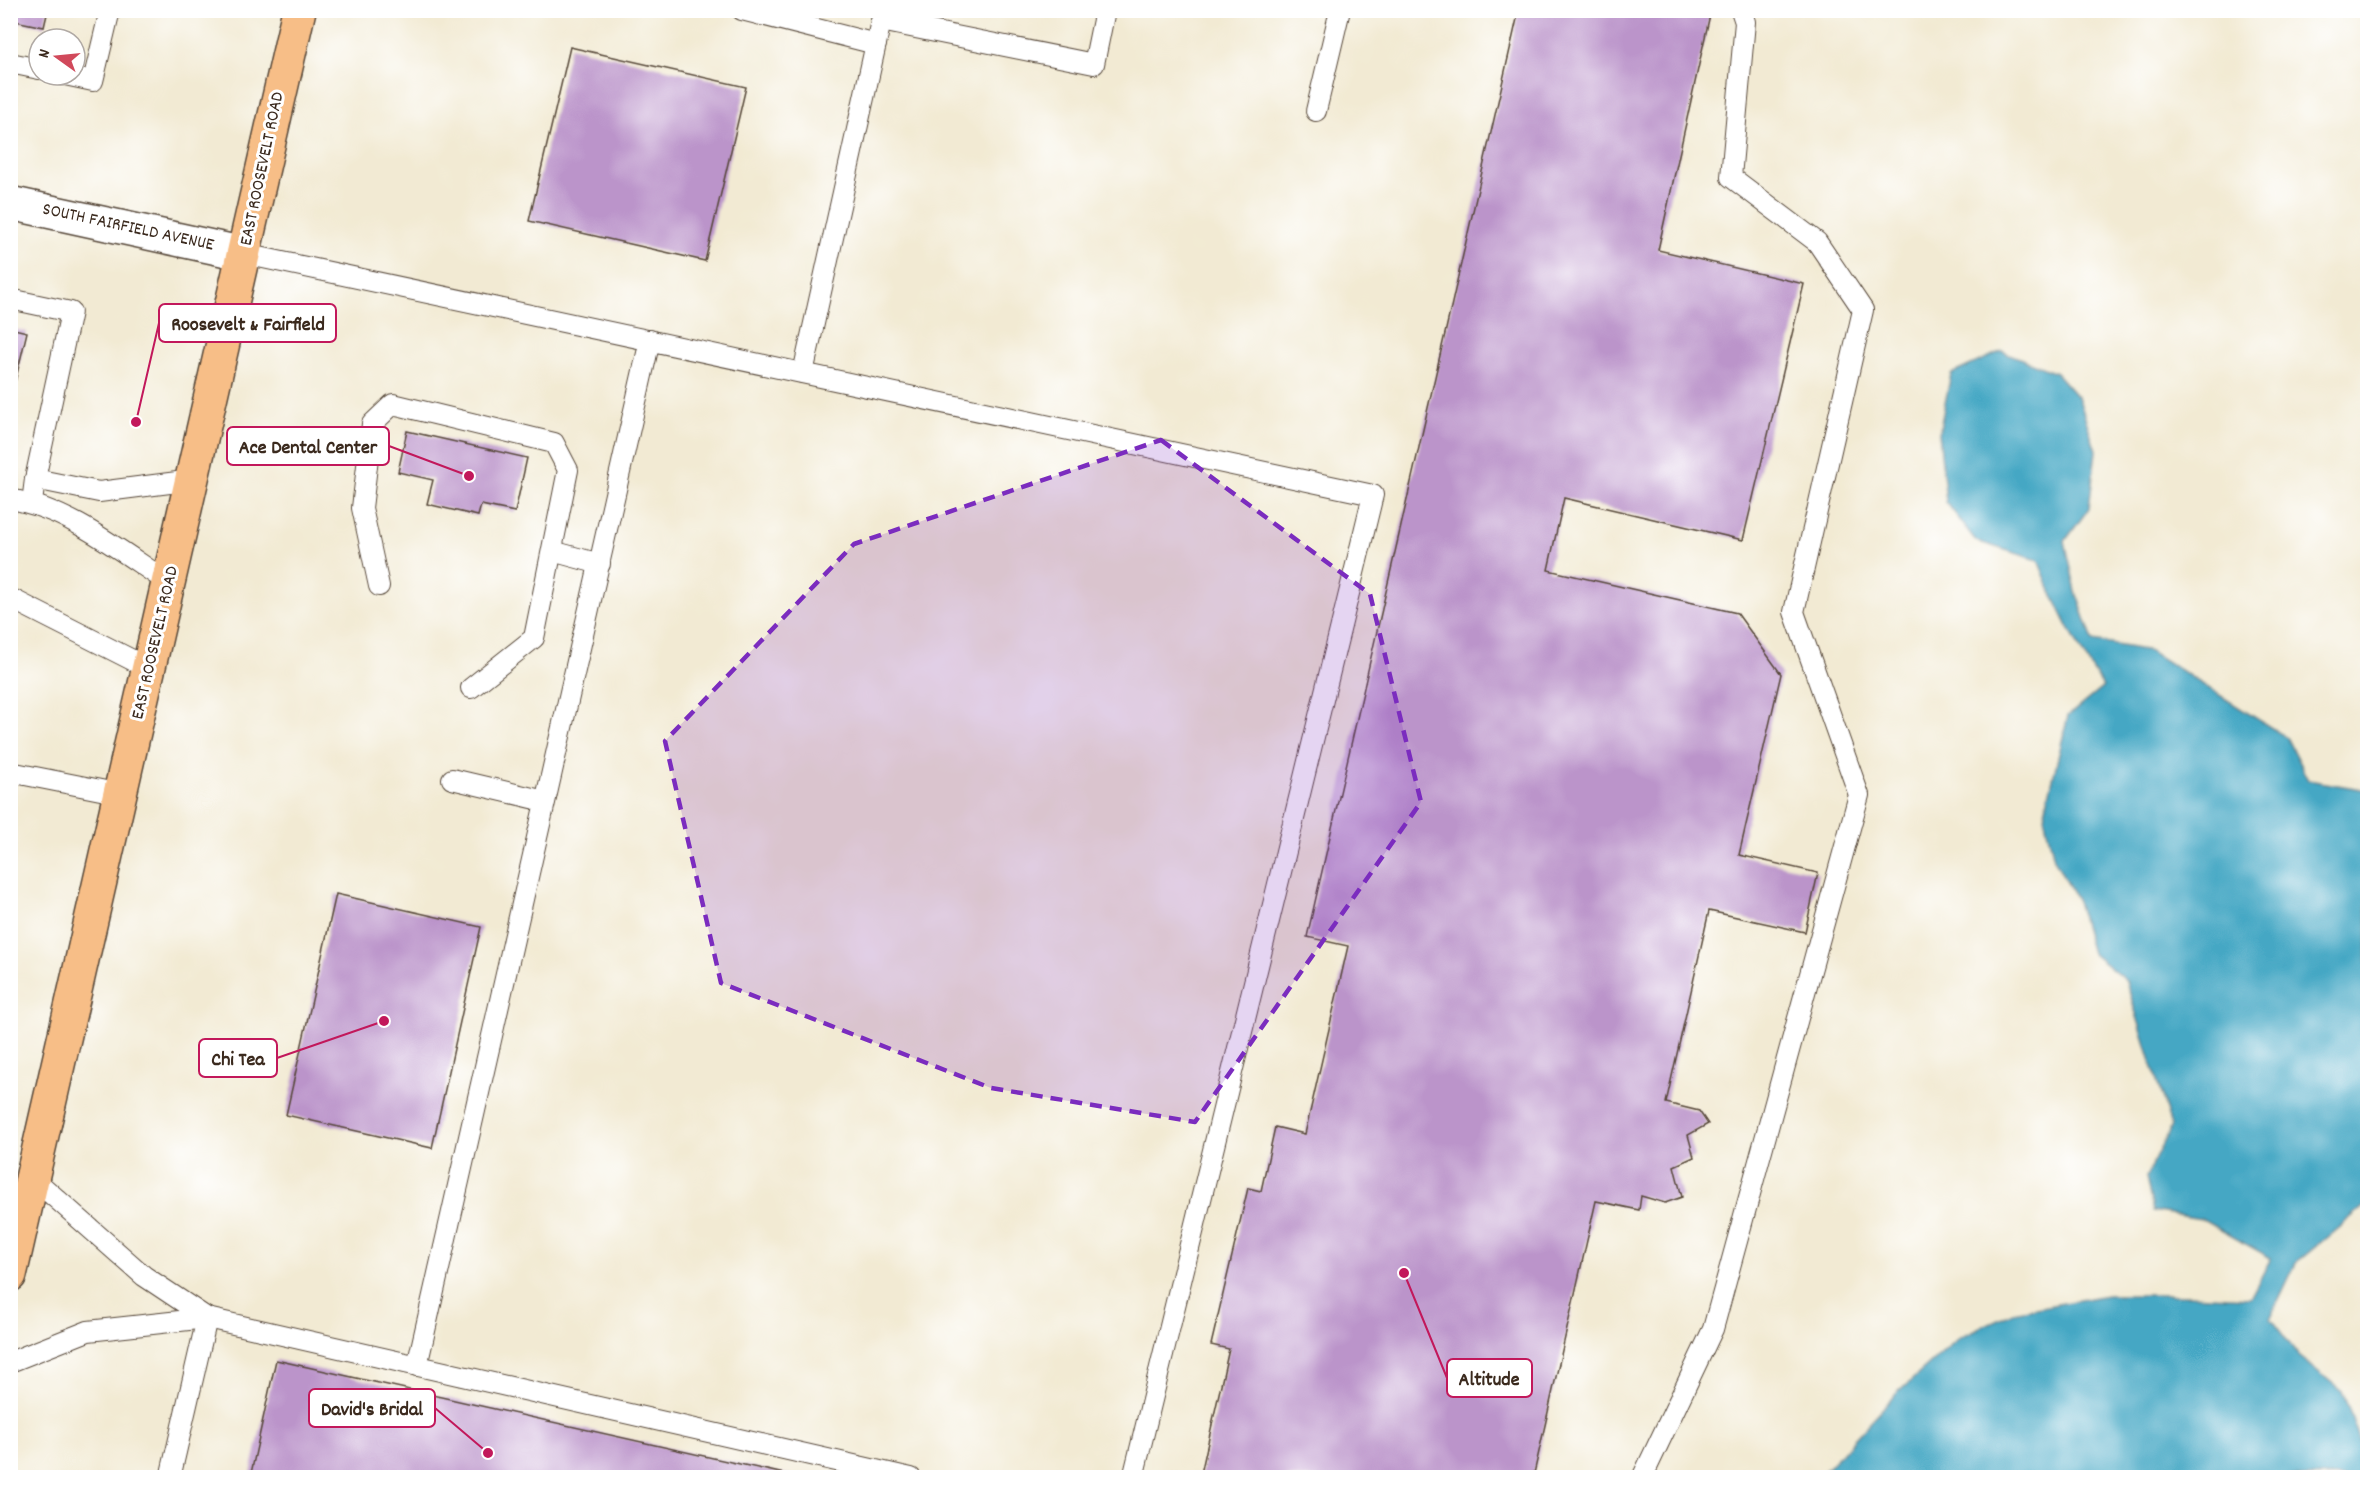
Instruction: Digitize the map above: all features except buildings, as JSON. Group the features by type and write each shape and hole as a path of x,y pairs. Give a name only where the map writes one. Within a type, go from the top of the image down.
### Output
{"main road":[{"name":"EAST ROOSEVELT ROAD","path":"10,1275 245,254 298,10"}],"street":[{"name":"SOUTH FAIRFIELD AVENUE","path":"10,203 245,254"}],"lane":[{"path":"87,80 93,81 110,10"},
{"path":"742,10 767,14 876,44"},
{"path":"804,373 881,21 1094,64 1105,10"},
{"path":"1316,111 1340,10"},
{"path":"1642,1478 1713,1329 1859,795 1794,612 1863,310 1817,242 1731,177 1745,22 1741,10"},
{"path":"10,67 15,64 27,66"},
{"path":"245,254 1373,495 1133,1478"},
{"path":"10,299 71,312 35,479 32,503"},
{"path":"417,1366 650,340"},
{"path":"379,586 362,508 372,424 393,405 554,443 568,470 534,638 471,688"},
{"path":"35,479 99,492 193,480"},
{"path":"10,500 32,503 93,532 169,584"},
{"path":"552,551 600,564"},
{"path":"10,598 150,669"},
{"path":"10,772 121,794"},
{"path":"452,778 545,801"},
{"path":"33,1178 144,1276 207,1318"},
{"path":"170,1478 207,1318"},
{"path":"10,1362 88,1331 207,1318 911,1478"}],"highlighted area":[{"path":"1161,440 1370,594 1421,802 1195,1122 991,1088 721,983 665,741 854,544"}],"water":[{"path":"2002,351 2056,373 2079,399 2096,451 2089,508 2065,541 2076,592 2093,641 2150,651 2286,737 2308,780 2367,790 2367,1204 2296,1263 2270,1318 2299,1356 2342,1391 2367,1461 2367,1477 1819,1477 1895,1395 1960,1337 2013,1312 2107,1295 2250,1298 2271,1258 2201,1219 2153,1211 2146,1177 2171,1126 2126,981 2092,953 2077,901 2054,859 2044,816 2068,716 2103,687 2052,594 2038,560 1976,541 1946,502 1939,433 1951,374"}],"place":[{"name":"Roosevelt & Fairfield","path":"136,422"},
{"name":"Ace Dental Center","path":"469,476"},
{"name":"Chi Tea","path":"384,1021"},
{"name":"Altitude","path":"1404,1273"},
{"name":"David's Bridal","path":"488,1453"}]}
